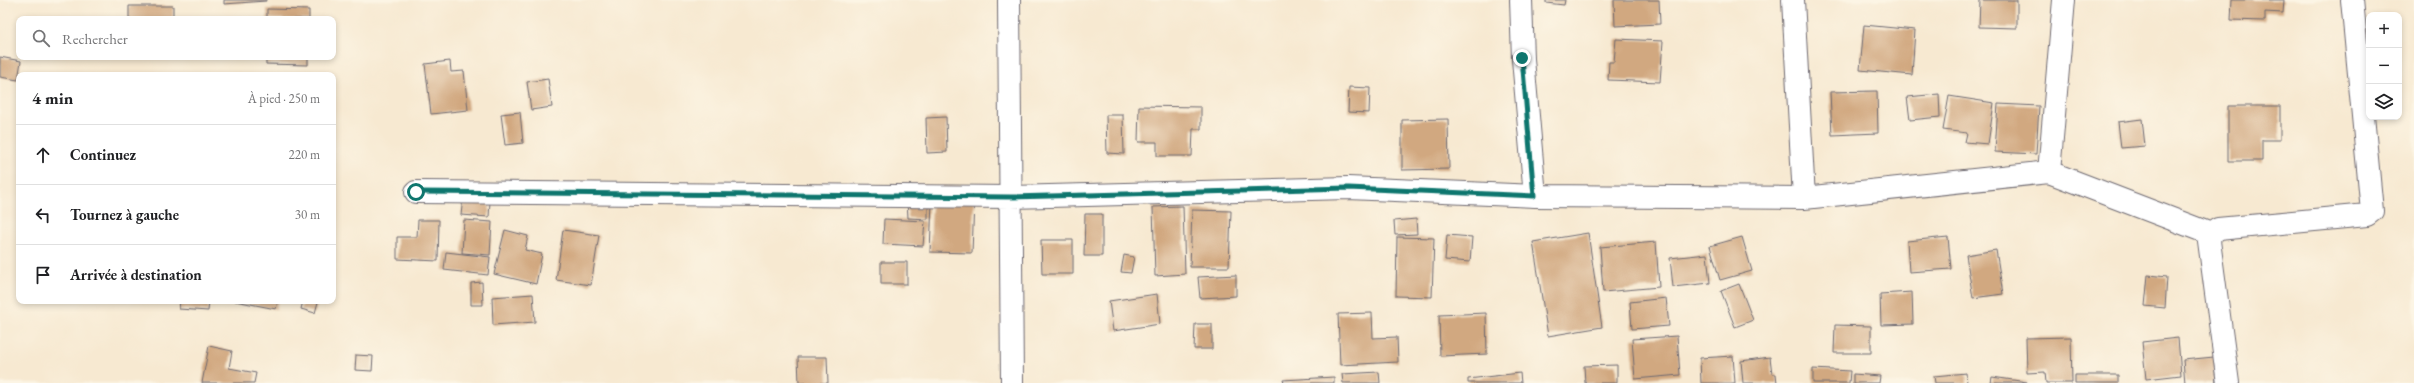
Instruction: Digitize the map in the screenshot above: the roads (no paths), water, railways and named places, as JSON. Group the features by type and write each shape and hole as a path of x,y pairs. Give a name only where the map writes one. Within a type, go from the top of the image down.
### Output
{"street":[{"path":"1009,0 1012,383"},
{"path":"1522,0 1522,58 1534,196"},
{"path":"1793,0 1804,198"},
{"path":"2049,172 2064,0"},
{"path":"2228,383 2209,241 2211,234 2218,229 2367,215 2372,210 2352,0"},
{"path":"416,192 1011,197 1348,188 1534,196 1804,198 2049,172 2211,234"}]}
